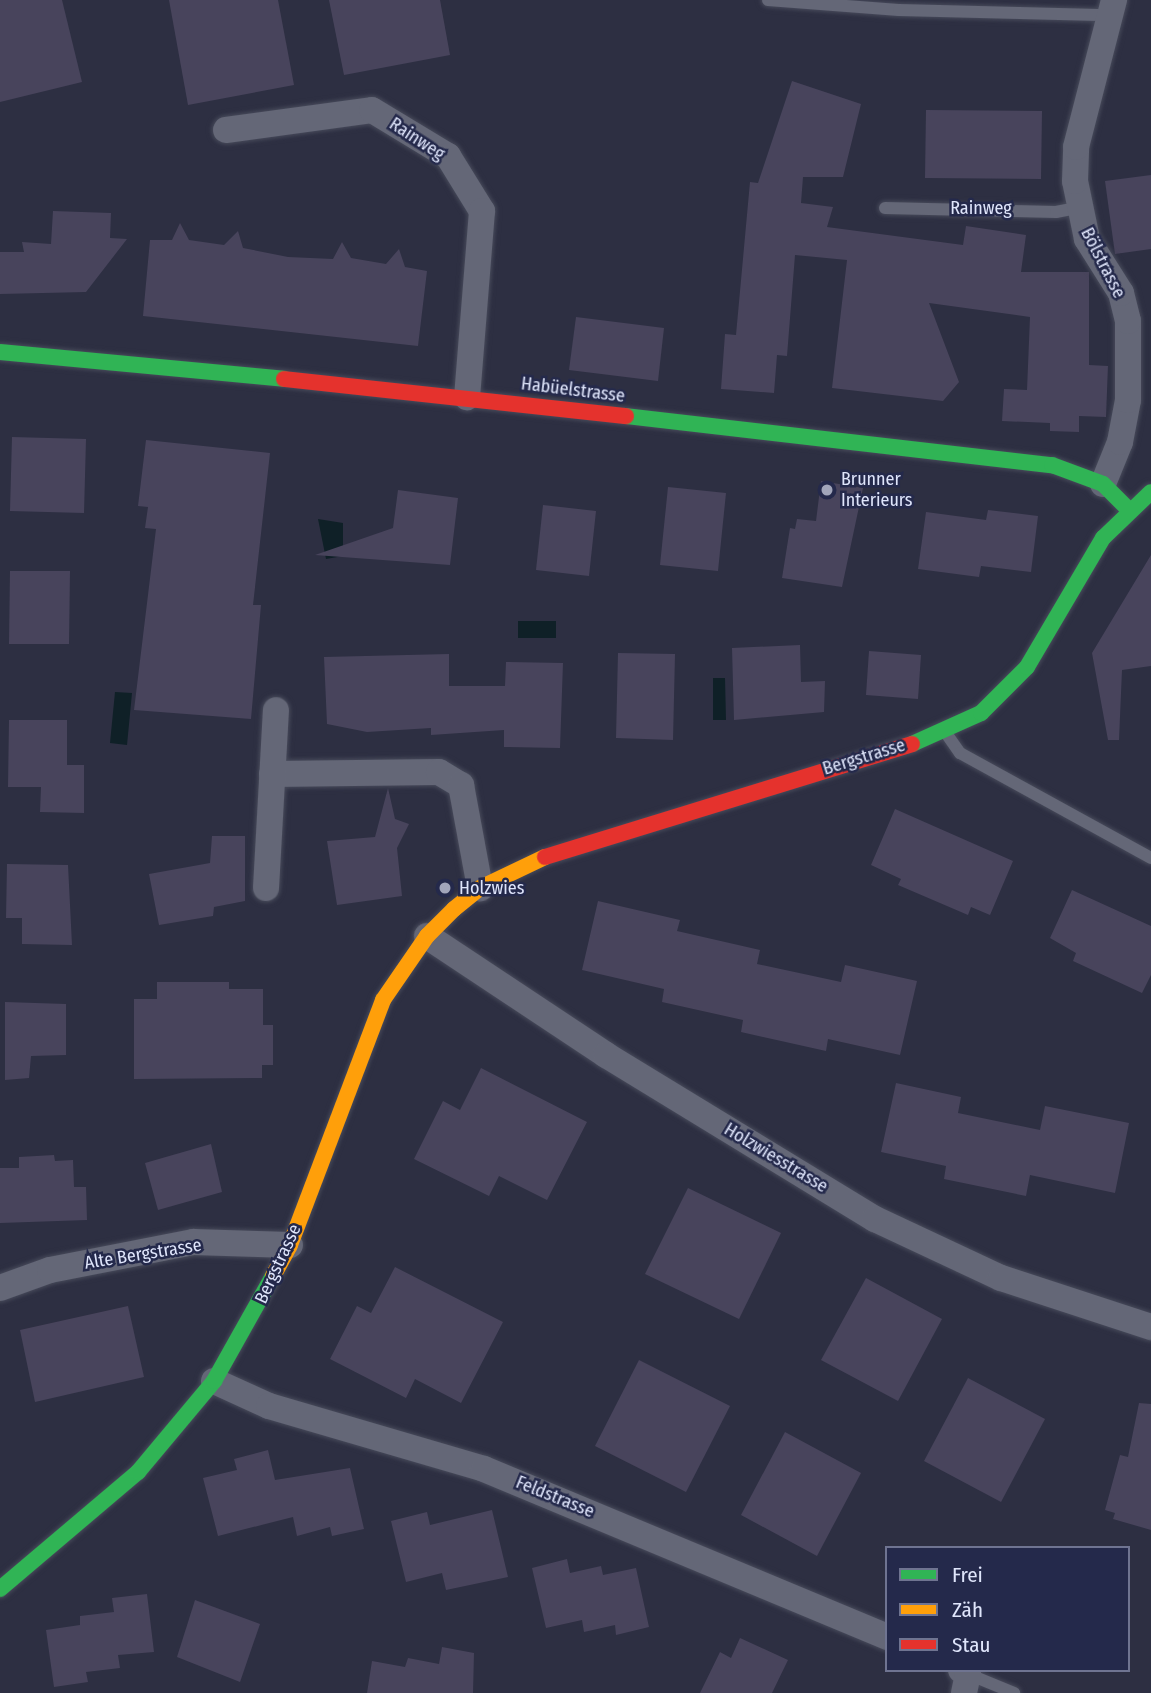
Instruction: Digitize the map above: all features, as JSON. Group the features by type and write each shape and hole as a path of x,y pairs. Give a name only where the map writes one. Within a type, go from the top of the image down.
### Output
{"street":[{"name":"Bölstrasse","path":"1103,484 1120,442 1128,400 1128,321 1121,293 1087,239 1077,208 1076,147 1112,7"},
{"name":"Rainweg","path":"226,130 372,110 448,156 482,211 467,397"},
{"name":"Habüelstrasse","path":"0,352 467,397 1052,465 1103,484 1128,509"},
{"name":"Bergstrasse","path":"0,1589 138,1472 214,1381 290,1245 383,1000 427,936 480,888 558,853 946,733 981,713 1027,667 1083,568 1128,509 1151,492"},
{"path":"266,888 276,710"},
{"path":"272,774 439,772 461,785 480,888"},
{"name":"Holzwiesstrasse","path":"427,936 595,1048 875,1219 1002,1278 1151,1327"},
{"name":"Alte Bergstrasse","path":"0,1288 50,1270 193,1242 290,1245"},
{"name":"Feldstrasse","path":"214,1381 269,1406 484,1469 885,1636"}],"lane":[{"path":"768,0 899,10 1112,7"},
{"name":"Rainweg","path":"885,208 1056,212 1077,208"},
{"path":"946,733 960,754 1151,858"},
{"path":"964,1679 1014,1693"}],"water":[{"path":"318,519 343,523 343,556 326,559"},
{"path":"518,621 556,621 556,638 518,638"},
{"path":"713,678 725,678 726,720 713,720"},
{"path":"115,692 132,693 127,745 110,743"}],"building":[{"path":"0,0 62,0 82,82 0,102"},
{"path":"169,0 278,0 294,85 188,105"},
{"path":"329,0 440,0 450,55 344,75"},
{"path":"792,81 861,104 843,177 803,177 801,203 833,207 827,227 963,245 966,226 1026,235 1021,272 1089,272 1089,365 1108,366 1106,417 1079,416 1079,432 1050,431 1050,423 1002,421 1004,389 1027,390 1030,317 929,303 959,382 943,401 832,388 847,260 795,255 787,356 777,355 774,393 721,389 725,334 736,335 750,182 758,183"},
{"path":"926,110 1042,111 1041,179 925,178"},
{"path":"1151,175 1151,249 1115,254 1105,181"},
{"path":"53,211 111,213 110,238 127,239 86,292 0,294 0,252 24,252 22,242 51,244"},
{"path":"180,223 189,240 224,245 238,231 243,248 288,257 333,259 342,242 351,258 386,264 399,249 405,267 427,271 418,346 143,316 150,240 172,240"},
{"path":"576,317 664,328 658,381 569,370"},
{"path":"12,437 86,439 84,513 10,511"},
{"path":"146,440 270,453 253,605 261,605 251,719 134,710 156,529 145,528 148,507 138,506"},
{"path":"821,481 863,488 842,587 782,578 790,528 795,529 797,519 816,521"},
{"path":"668,487 726,493 718,571 660,565"},
{"path":"398,490 458,498 450,565 315,555 393,528"},
{"path":"543,505 596,511 589,576 536,570"},
{"path":"988,510 1038,516 1031,572 981,566 979,577 918,569 926,512 986,520"},
{"path":"1151,555 1151,666 1122,670 1119,740 1108,740 1092,653"},
{"path":"10,571 70,571 69,644 9,644"},
{"path":"800,645 801,682 825,681 824,712 734,720 732,648"},
{"path":"869,651 921,655 918,699 866,695"},
{"path":"618,653 675,654 673,740 616,738"},
{"path":"449,654 449,686 505,686 506,662 563,663 560,748 504,747 504,730 431,735 431,728 367,732 327,724 324,657"},
{"path":"9,720 67,720 67,765 84,765 84,813 40,812 41,787 8,787"},
{"path":"388,788 395,819 409,824 397,848 402,896 337,905 327,841 375,837"},
{"path":"895,809 1013,861 990,915 971,907 968,915 898,885 901,879 871,865"},
{"path":"212,836 245,836 245,901 214,907 213,916 159,925 149,874 210,863"},
{"path":"7,864 68,865 72,945 22,944 22,918 6,918"},
{"path":"1072,890 1151,926 1151,975 1142,993 1073,961 1076,953 1050,938"},
{"path":"598,901 680,920 677,931 760,950 757,964 841,982 845,965 917,981 900,1055 828,1039 826,1051 741,1032 743,1020 662,1002 664,989 582,970"},
{"path":"157,982 229,982 229,989 263,989 263,1025 273,1025 273,1065 262,1065 262,1078 134,1079 134,999 157,999"},
{"path":"5,1002 66,1004 66,1055 31,1056 29,1078 5,1080"},
{"path":"481,1068 587,1122 547,1200 499,1176 489,1196 414,1159 443,1101 460,1110"},
{"path":"896,1083 961,1097 958,1113 1040,1130 1045,1106 1129,1123 1115,1193 1030,1175 1026,1196 944,1179 946,1166 881,1152"},
{"path":"211,1144 222,1192 158,1210 145,1163"},
{"path":"54,1155 55,1161 73,1160 74,1187 86,1187 87,1220 0,1223 0,1168 19,1168 19,1157"},
{"path":"688,1188 781,1233 739,1319 645,1274"},
{"path":"395,1267 503,1322 461,1403 415,1379 406,1398 330,1359 357,1306 371,1313"},
{"path":"866,1278 942,1319 898,1401 821,1360"},
{"path":"128,1306 144,1377 35,1402 20,1330"},
{"path":"639,1360 730,1406 686,1492 595,1446"},
{"path":"968,1378 1045,1419 1001,1502 924,1461"},
{"path":"1139,1403 1151,1404 1151,1530 1113,1519 1115,1513 1105,1510 1120,1455 1128,1457"},
{"path":"785,1432 861,1473 817,1556 741,1515"},
{"path":"268,1450 275,1480 350,1468 364,1529 332,1536 330,1527 297,1536 293,1517 218,1536 203,1478 237,1470 234,1459"},
{"path":"492,1510 508,1577 446,1590 442,1573 406,1582 391,1521 427,1512 430,1525"},
{"path":"567,1559 570,1573 601,1566 603,1575 636,1568 649,1627 616,1635 615,1625 584,1632 582,1620 546,1628 532,1568"},
{"path":"147,1594 154,1652 118,1655 120,1668 86,1672 88,1682 54,1687 46,1630 80,1625 80,1616 114,1612 112,1598"},
{"path":"195,1600 260,1624 240,1682 177,1657"},
{"path":"740,1638 788,1660 772,1693 700,1693 720,1652 731,1658"},
{"path":"442,1647 474,1653 473,1693 367,1693 372,1661 405,1667 408,1658 439,1664"}],"traffic: fast":[{"path":"0,352 284,379"},
{"path":"626,416 1052,465 1103,484 1128,509"},
{"path":"912,744 981,713 1027,667 1103,538 1151,492"},
{"path":"0,1589 138,1472 214,1381 273,1276"}],"traffic: slow":[{"path":"273,1276 290,1245 383,1000 427,936 454,909 480,888 545,857"}],"traffic: jam":[{"path":"284,379 626,416"},
{"path":"545,857 912,744"}],"place":[{"name":"Brunner Interieurs","path":"827,490"},
{"name":"Holzwies","path":"445,888"}]}
